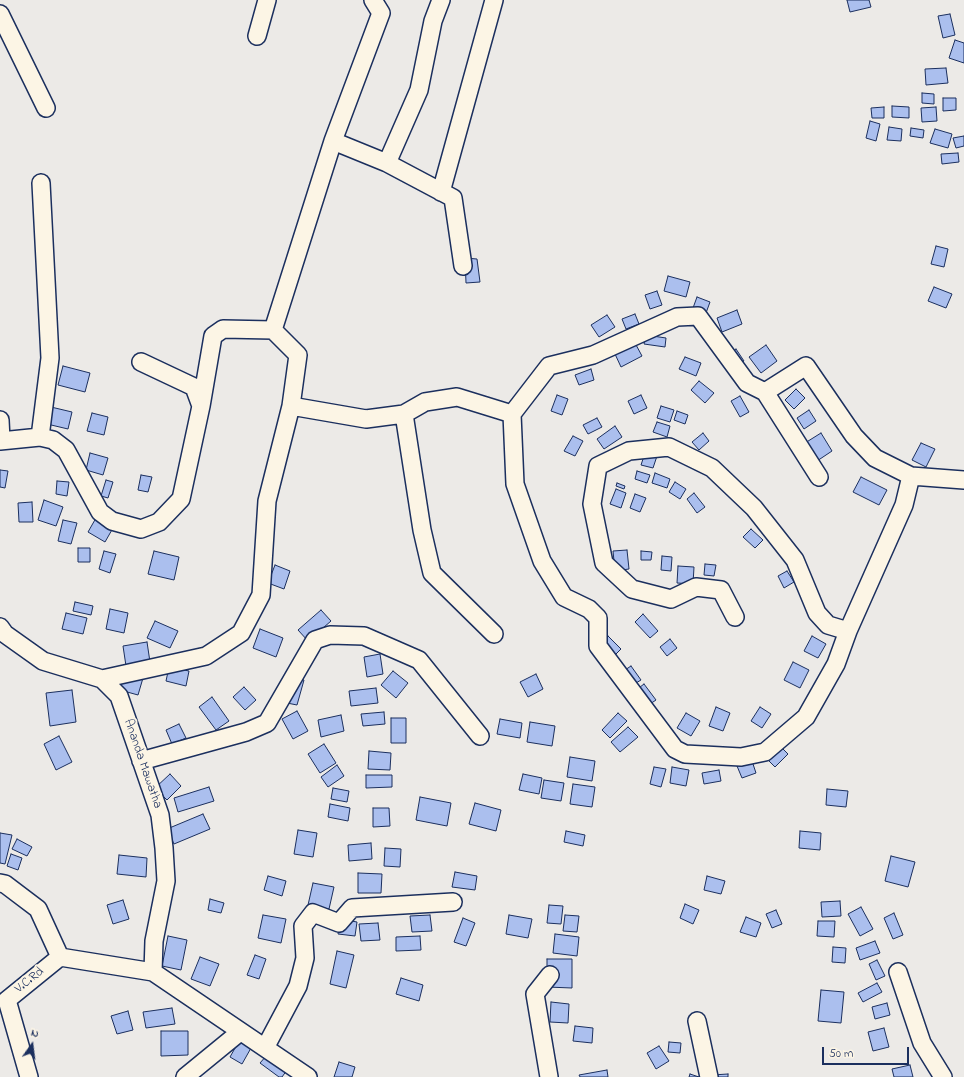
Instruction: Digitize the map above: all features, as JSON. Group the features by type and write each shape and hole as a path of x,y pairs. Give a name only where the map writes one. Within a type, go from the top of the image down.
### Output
{"street":[{"path":"257,36 267,0"},
{"path":"273,330 333,141 381,13 373,0"},
{"path":"387,163 419,90 433,21 441,0"},
{"path":"441,192 494,0"},
{"path":"0,14 46,108"},
{"path":"333,141 387,163 453,198 463,266"},
{"path":"40,437 50,358 41,183"},
{"path":"819,476 765,392 747,383 698,316 677,317 593,355 549,366 512,414 515,484 542,561 564,597 589,609 598,618 598,646 675,749 685,754 741,757 765,752 806,717 836,664 848,631 904,505 911,476"},
{"path":"0,420 1,440 40,437 53,440 66,450 100,512 112,521 141,530 159,522 182,498 202,406 212,336 223,329 273,330 298,355 291,406 267,501 261,595 241,633 206,656 102,679"},
{"path":"141,362 194,387 202,406"},
{"path":"765,392 806,366 854,436 874,458 911,476 964,480"},
{"path":"291,406 366,419 404,414 425,402 457,397 512,414"},
{"path":"404,414 422,530 432,573 494,634"},
{"path":"734,616 721,590 696,587 671,600 632,589 604,563 592,504 598,466 629,451 669,448 712,468 754,508 795,560 817,613 828,625 848,631"},
{"name":"Ananda Mawatha","path":"0,627 5,634 43,661 102,679 118,696 160,815 166,881 154,941 153,972"},
{"path":"141,761 246,732 268,723 315,640 330,635 364,636 419,660 480,736"},
{"path":"0,883 5,884 38,909 60,957 153,972 308,1077"},
{"path":"266,1048 298,986 305,958 303,926 313,913 339,923 352,908 453,902"},
{"name":"V.C.Rd","path":"29,1077 7,1000 60,957"},
{"path":"898,972 922,1043 943,1077"},
{"path":"549,1077 534,994 550,975"},
{"path":"697,1020 709,1077"},
{"path":"185,1077 240,1032"}],"building":[{"path":"847,0 869,0 871,7 850,12"},
{"path":"950,14 955,35 943,38 938,16"},
{"path":"955,40 964,43 964,63 949,58"},
{"path":"946,68 948,83 926,85 925,69"},
{"path":"922,93 934,94 934,104 922,103"},
{"path":"943,98 956,98 956,110 943,111"},
{"path":"892,106 909,107 909,118 892,117"},
{"path":"884,107 884,118 872,118 871,108"},
{"path":"936,107 937,121 922,122 921,108"},
{"path":"870,121 880,124 876,141 866,138"},
{"path":"889,127 902,129 901,141 887,140"},
{"path":"911,128 924,130 923,138 910,136"},
{"path":"935,129 952,134 948,148 930,143"},
{"path":"964,136 964,146 956,148 953,138"},
{"path":"958,153 959,162 942,164 941,154"},
{"path":"936,246 948,249 944,267 931,264"},
{"path":"465,258 477,259 480,282 466,283"},
{"path":"668,276 690,282 686,297 664,291"},
{"path":"934,287 952,294 946,308 928,301"},
{"path":"657,291 662,305 650,309 645,295"},
{"path":"697,297 710,302 706,313 693,308"},
{"path":"737,310 742,324 722,332 717,318"},
{"path":"635,314 639,324 626,329 622,319"},
{"path":"607,315 615,327 599,337 591,325"},
{"path":"646,335 666,338 665,347 644,344"},
{"path":"635,343 642,356 621,367 615,354"},
{"path":"766,345 777,361 761,373 749,357"},
{"path":"736,349 744,361 735,368 726,357"},
{"path":"685,357 701,363 696,376 679,369"},
{"path":"63,366 90,373 85,392 58,385"},
{"path":"591,369 594,380 579,385 575,375"},
{"path":"699,381 714,393 705,403 691,390"},
{"path":"796,389 805,398 794,409 785,400"},
{"path":"557,395 568,399 562,415 551,411"},
{"path":"641,395 647,408 634,414 628,401"},
{"path":"740,396 749,412 740,417 731,401"},
{"path":"661,406 674,410 670,422 657,418"},
{"path":"51,407 72,412 68,429 47,424"},
{"path":"809,410 816,421 804,429 797,418"},
{"path":"677,411 688,415 685,424 674,420"},
{"path":"92,413 108,417 104,435 87,431"},
{"path":"597,418 602,427 588,434 583,425"},
{"path":"657,422 670,426 667,437 653,432"},
{"path":"615,426 622,437 604,449 597,439"},
{"path":"703,433 709,441 699,450 692,442"},
{"path":"821,433 832,451 817,461 805,443"},
{"path":"573,436 583,441 575,456 564,451"},
{"path":"921,443 935,449 926,467 912,460"},
{"path":"90,453 108,458 103,475 86,470"},
{"path":"645,453 657,456 653,468 641,465"},
{"path":"0,470 8,471 5,488 0,487"},
{"path":"637,471 650,475 647,483 635,479"},
{"path":"655,473 670,479 667,488 652,483"},
{"path":"141,475 152,477 148,492 138,490"},
{"path":"861,477 887,490 879,505 853,492"},
{"path":"106,480 113,482 108,498 101,496"},
{"path":"57,481 69,482 67,496 56,494"},
{"path":"675,482 686,489 680,499 669,492"},
{"path":"617,483 625,486 624,489 616,486"},
{"path":"616,489 626,493 621,508 610,504"},
{"path":"694,493 705,507 697,513 687,499"},
{"path":"635,494 646,498 640,512 630,508"},
{"path":"44,500 63,507 56,526 38,520"},
{"path":"32,502 33,522 19,522 18,503"},
{"path":"96,518 113,528 105,542 88,532"},
{"path":"63,520 77,523 71,544 58,541"},
{"path":"751,529 763,540 755,548 743,537"},
{"path":"78,548 90,548 90,562 78,562"},
{"path":"627,550 629,569 615,571 613,551"},
{"path":"104,551 116,554 110,573 99,569"},
{"path":"154,551 179,557 174,580 148,574"},
{"path":"641,551 652,552 651,560 641,560"},
{"path":"662,556 672,557 671,571 661,570"},
{"path":"705,564 716,565 714,576 704,575"},
{"path":"275,565 290,571 284,589 268,583"},
{"path":"678,566 694,567 693,584 677,583"},
{"path":"787,571 794,582 784,588 778,576"},
{"path":"75,602 93,606 91,615 73,611"},
{"path":"110,609 128,613 124,633 106,629"},
{"path":"321,610 331,621 308,641 298,630"},
{"path":"66,613 87,618 83,634 62,629"},
{"path":"643,614 658,631 650,638 635,622"},
{"path":"155,621 178,631 170,648 147,638"},
{"path":"260,629 283,638 276,657 253,648"},
{"path":"608,636 621,649 614,656 600,643"},
{"path":"812,636 826,644 818,658 804,651"},
{"path":"670,639 677,648 667,656 660,647"},
{"path":"147,642 150,662 126,666 123,646"},
{"path":"380,654 383,674 367,677 364,657"},
{"path":"793,662 809,670 800,688 784,680"},
{"path":"631,666 641,680 631,686 622,672"},
{"path":"169,667 189,671 186,686 166,681"},
{"path":"393,671 408,683 396,698 381,685"},
{"path":"124,673 143,678 138,695 120,690"},
{"path":"536,674 543,689 528,697 520,682"},
{"path":"289,676 304,680 297,705 282,702"},
{"path":"644,684 656,700 647,706 635,691"},
{"path":"244,687 256,700 245,710 233,697"},
{"path":"376,688 378,703 351,706 349,691"},
{"path":"72,690 76,722 50,726 46,693"},
{"path":"212,697 229,721 216,730 199,707"},
{"path":"716,707 730,713 723,731 709,726"},
{"path":"760,707 771,714 762,728 751,721"},
{"path":"297,711 308,731 293,739 282,719"},
{"path":"384,712 385,724 363,726 361,714"},
{"path":"618,713 627,721 610,738 602,730"},
{"path":"686,713 700,721 691,736 677,728"},
{"path":"341,715 344,731 321,737 318,720"},
{"path":"391,718 406,718 406,743 391,743"},
{"path":"500,719 522,723 520,738 497,734"},
{"path":"530,722 555,726 552,746 527,742"},
{"path":"179,724 186,738 172,744 166,730"},
{"path":"628,727 638,737 620,752 611,742"},
{"path":"59,736 72,762 56,770 44,744"},
{"path":"324,744 336,763 320,773 308,754"},
{"path":"780,746 788,754 775,767 767,759"},
{"path":"369,751 391,753 390,770 368,769"},
{"path":"570,757 595,761 592,781 567,777"},
{"path":"752,761 756,773 742,778 737,766"},
{"path":"337,765 344,776 328,787 321,777"},
{"path":"654,767 666,769 661,787 650,784"},
{"path":"672,767 689,770 686,786 670,783"},
{"path":"719,770 721,781 704,784 702,773"},
{"path":"170,774 181,786 167,800 155,788"},
{"path":"523,774 542,778 539,794 519,790"},
{"path":"366,775 392,775 392,787 366,788"},
{"path":"544,780 564,783 561,801 541,798"},
{"path":"573,784 595,787 592,807 570,804"},
{"path":"209,787 214,801 178,812 174,798"},
{"path":"333,788 349,791 347,802 331,799"},
{"path":"827,789 848,791 846,807 826,805"},
{"path":"420,797 451,803 447,826 416,820"},
{"path":"475,803 501,810 496,831 469,824"},
{"path":"330,804 350,808 348,821 328,817"},
{"path":"373,808 389,808 390,826 373,827"},
{"path":"203,814 210,829 174,844 167,829"},
{"path":"298,830 317,833 313,857 294,854"},
{"path":"566,831 585,835 583,846 564,842"},
{"path":"800,831 821,833 820,850 799,848"},
{"path":"0,833 12,835 5,864 0,863"},
{"path":"17,839 32,847 27,856 12,849"},
{"path":"371,843 372,859 349,861 348,845"},
{"path":"385,848 401,849 400,867 384,866"},
{"path":"11,854 22,858 18,870 7,866"},
{"path":"119,855 147,858 146,877 117,874"},
{"path":"891,856 915,862 908,887 885,881"},
{"path":"455,872 477,876 475,890 452,887"},
{"path":"358,873 382,874 381,893 358,893"},
{"path":"268,876 286,881 282,896 264,890"},
{"path":"707,876 725,881 721,894 704,890"},
{"path":"313,883 334,887 329,909 308,905"},
{"path":"210,899 224,903 221,913 208,910"},
{"path":"123,900 129,919 113,924 107,905"},
{"path":"840,901 841,916 822,917 821,902"},
{"path":"685,904 699,910 693,924 680,918"},
{"path":"549,905 563,906 561,924 547,923"},
{"path":"861,907 873,929 860,936 848,914"},
{"path":"776,910 782,924 772,928 766,914"},
{"path":"894,913 903,935 893,939 884,918"},
{"path":"263,915 286,919 281,943 258,938"},
{"path":"430,915 432,931 412,932 410,916"},
{"path":"509,915 532,919 528,938 506,934"},
{"path":"565,915 579,916 577,932 563,931"},
{"path":"746,917 761,923 756,937 740,932"},
{"path":"463,918 475,923 466,946 454,942"},
{"path":"340,919 357,922 355,936 338,934"},
{"path":"818,921 835,921 834,937 817,936"},
{"path":"378,923 380,940 361,941 359,924"},
{"path":"555,934 579,937 577,956 553,953"},
{"path":"168,936 187,940 181,970 162,966"},
{"path":"420,936 421,950 396,951 396,937"},
{"path":"875,941 880,953 860,960 856,948"},
{"path":"833,947 846,948 845,963 832,962"},
{"path":"337,951 354,955 346,988 330,984"},
{"path":"255,955 266,959 259,979 247,975"},
{"path":"200,957 219,964 210,986 191,979"},
{"path":"547,959 572,959 572,988 547,987"},
{"path":"877,960 885,976 876,980 869,964"},
{"path":"401,978 423,985 419,1001 396,994"},
{"path":"877,983 882,992 863,1002 858,993"},
{"path":"821,990 844,992 841,1023 818,1021"},
{"path":"551,1002 569,1004 568,1023 550,1022"},
{"path":"887,1003 890,1015 875,1019 872,1007"},
{"path":"172,1008 175,1024 146,1028 143,1012"},
{"path":"128,1011 133,1030 117,1034 111,1016"},
{"path":"575,1026 593,1028 592,1043 573,1041"},
{"path":"884,1028 889,1047 873,1051 868,1032"},
{"path":"161,1031 188,1031 188,1055 161,1056"},
{"path":"239,1041 251,1048 242,1064 230,1057"},
{"path":"669,1042 681,1043 680,1053 668,1052"},
{"path":"659,1046 669,1061 656,1069 647,1053"},
{"path":"267,1055 287,1070 282,1077 279,1077 260,1063"},
{"path":"339,1062 355,1067 352,1077 334,1077"},
{"path":"910,1065 913,1077 894,1077 892,1069"},
{"path":"607,1070 608,1077 580,1077 579,1075"},
{"path":"690,1074 699,1077 689,1077"},
{"path":"728,1074 728,1077 712,1077 712,1075"}]}
